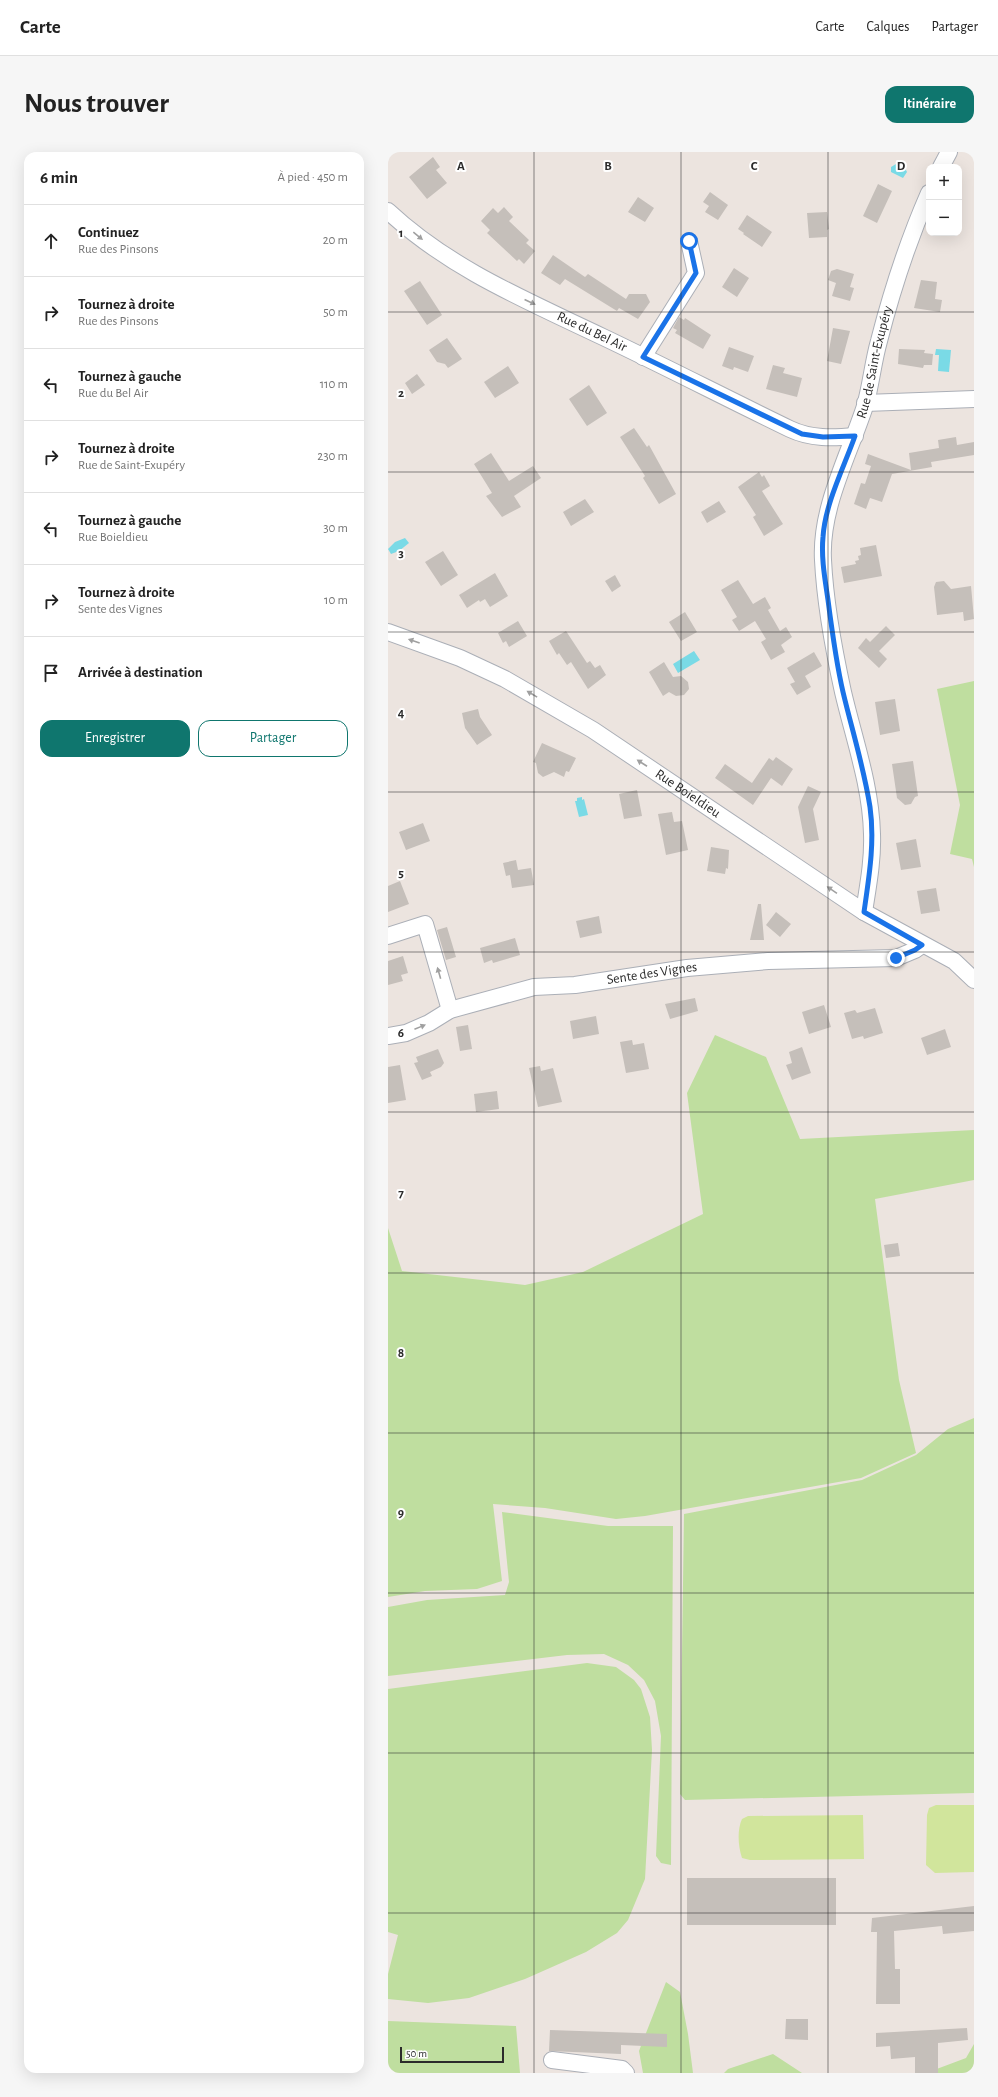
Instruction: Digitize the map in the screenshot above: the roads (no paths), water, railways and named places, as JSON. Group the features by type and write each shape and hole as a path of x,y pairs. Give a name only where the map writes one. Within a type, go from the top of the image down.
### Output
{"street":[{"path":"943,164 949,152"},
{"name":"Rue de Saint-Exupéry","path":"864,912 869,881 872,835 870,807 862,764 843,692 832,632 823,560 823,536 827,514 866,404 879,341 903,258 911,234 926,200"},
{"name":"Rue du Bel Air","path":"388,211 420,239 448,259 512,294 802,434 823,437 855,436"},
{"path":"643,357 696,273 689,241"},
{"path":"866,404 974,399"},
{"name":"Rue Boieldieu","path":"388,632 460,658 505,679 641,762 864,912 922,945 954,961 974,980"},
{"path":"388,936 425,924 450,1010"},
{"name":"Sente des Vignes","path":"388,1036 406,1033 429,1023 450,1010 534,987 575,985 687,968 761,962 896,958 915,950 922,945"},
{"path":"552,2060 622,2069 626,2073"}],"water":[{"path":"896,164 904,166 907,172 903,178 891,172 891,167"},
{"path":"936,349 951,350 949,372 938,371 939,355 935,355"},
{"path":"405,538 409,543 399,551 391,554 388,549 395,542"},
{"path":"694,651 700,660 678,673 673,664"},
{"path":"582,797 582,800 584,799 588,815 579,817 575,801 577,801 577,798"}]}
